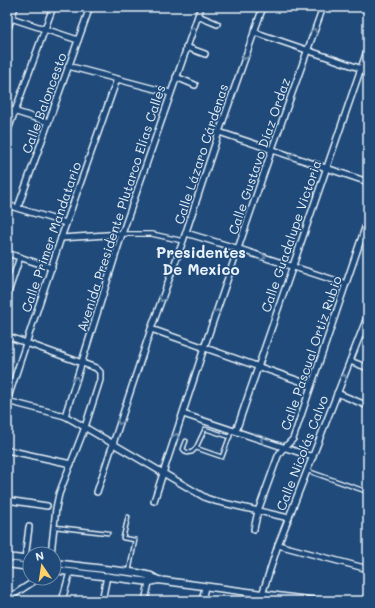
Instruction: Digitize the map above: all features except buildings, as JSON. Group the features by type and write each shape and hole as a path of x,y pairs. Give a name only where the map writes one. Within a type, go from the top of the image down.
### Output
{"main road":[{"path":"7,28 14,7"}],"street":[{"path":"7,133 53,7"},
{"name":"Calle Baloncesto","path":"18,207 90,7"},
{"name":"Avenida Presidente Plutarco Elías Calles","path":"65,416 122,234 201,7"},
{"name":"Calle Lázaro Cárdenas","path":"97,492 151,329 186,233 219,132 263,7"},
{"name":"Calle Gustavo Díaz Ordaz","path":"154,500 272,149 323,7"},
{"path":"198,16 217,24"},
{"path":"10,18 78,40"},
{"path":"254,32 368,71"},
{"path":"186,47 205,54"},
{"name":"Calle Guadalupe Victoria","path":"234,430 293,267 368,48"},
{"path":"68,66 170,93"},
{"path":"176,77 195,85"},
{"name":"Calle Primer Mandatario","path":"7,401 66,223 117,79"},
{"path":"7,108 48,122"},
{"path":"219,132 368,182"},
{"path":"7,204 66,223"},
{"name":"Calle Pascual Ortiz Rubio","path":"254,529 258,511 278,456 293,439 368,219"},
{"path":"186,233 346,284"},
{"path":"61,238 122,234 152,234 183,241"},
{"path":"7,253 52,268"},
{"path":"7,296 20,257"},
{"name":"Calle Nicolás Calvo","path":"260,601 278,545 337,393 350,361 366,329 368,315"},
{"path":"151,329 311,385"},
{"path":"7,336 81,362 96,368 100,372 101,378 85,427 59,494 52,546"},
{"path":"350,361 368,368"},
{"path":"337,393 368,406"},
{"path":"7,401 65,416 206,498 289,518"},
{"path":"183,414 313,457"},
{"path":"7,450 71,464"},
{"path":"7,500 47,506"},
{"path":"28,546 29,527"},
{"path":"278,545 368,569"},
{"path":"7,557 22,559"},
{"path":"7,564 22,566"},
{"path":"62,564 129,572 150,579"},
{"path":"62,571 150,579 315,601"},
{"path":"62,601 70,572"},
{"path":"102,601 107,576"},
{"path":"144,601 150,579"},
{"path":"7,599 27,586"},
{"path":"202,601 205,587"},
{"path":"366,601 368,594"}],"lane":[{"path":"186,441 183,449 187,453 192,452 196,448 205,429 230,437"},
{"path":"196,448 222,457 234,430"},
{"path":"308,471 368,492"},
{"path":"128,517 124,538 134,540 129,572"},
{"path":"54,527 108,533"}],"district":[{"name":"Presidentes De Mexico","path":"201,262"}]}
